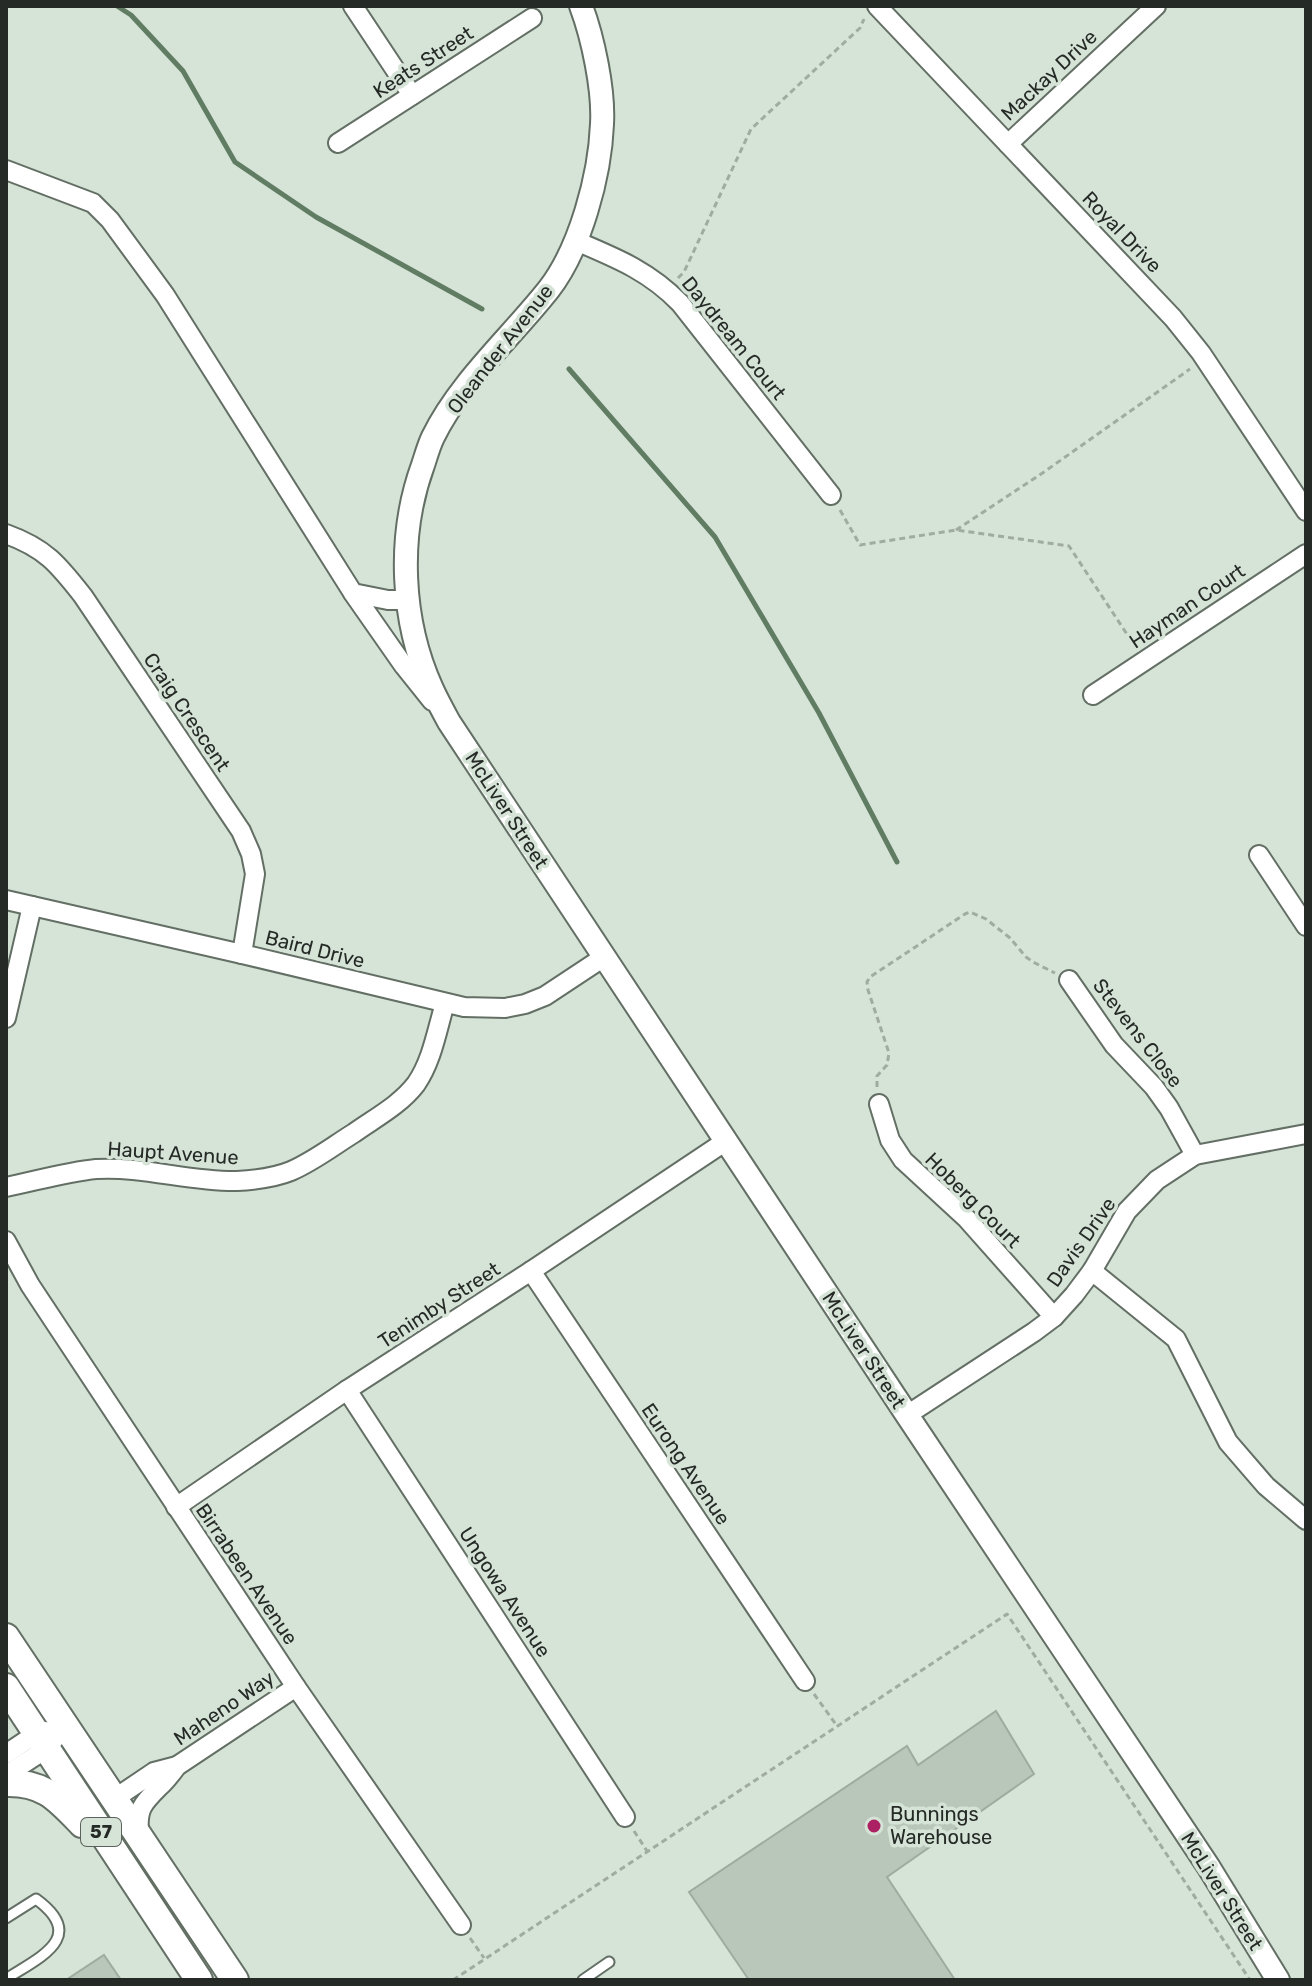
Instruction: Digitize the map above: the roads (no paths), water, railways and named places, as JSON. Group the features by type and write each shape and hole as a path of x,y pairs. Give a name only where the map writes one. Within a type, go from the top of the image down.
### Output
{"main road":[{"name":"57","path":"6,1637 235,1980"},
{"name":"57","path":"6,1687 199,1980"},
{"path":"6,1783 41,1788 55,1796 122,1863"},
{"path":"114,1799 112,1825 147,1882 167,1931"}],"street":[{"path":"353,6 412,95"},
{"name":"Oleander Avenue","path":"408,600 406,543 414,490 433,437 460,395 551,286 576,241 595,180 603,123 589,27 581,6"},
{"name":"Mackay Drive","path":"1008,144 1156,6"},
{"name":"Royal Drive","path":"872,11 1008,144 1173,318 1205,359 1306,511"},
{"name":"Keats Street","path":"338,143 532,18"},
{"name":"McLiver Street","path":"6,170 93,203 110,220 165,295 353,593 404,666 449,722 1208,1866 1278,1980"},
{"name":"Daydream Court","path":"576,241 630,264 667,289 831,495"},
{"name":"Craig Crescent","path":"6,534 37,547 83,596 241,831 255,874 242,954"},
{"name":"Hayman Court","path":"1093,695 1306,554"},
{"path":"353,593 388,600 408,600"},
{"name":"McLiver Street","path":"408,600 423,666 449,722"},
{"path":"1259,855 1306,926"},
{"name":"Baird Drive","path":"6,900 445,1003 484,1009 525,1004 545,996 604,957"},
{"path":"6,1018 32,906"},
{"name":"Stevens Close","path":"1069,980 1114,1045 1154,1087 1195,1155"},
{"name":"Haupt Avenue","path":"6,1187 96,1169 219,1181 267,1178 288,1172 310,1162 405,1096 426,1068 445,1003"},
{"name":"Hoberg Court","path":"879,1104 890,1140 903,1160 957,1209 1054,1317"},
{"name":"Davis Drive","path":"907,1415 1054,1317 1092,1271 1127,1211 1157,1180 1195,1155 1306,1134"},
{"name":"Tenimby Street","path":"176,1507 347,1390 726,1141"},
{"name":"Birrabeen Avenue","path":"6,1241 30,1285 176,1507 461,1925"},
{"name":"Eurong Avenue","path":"531,1271 805,1681"},
{"path":"1092,1271 1176,1339 1228,1442 1266,1486 1306,1520"},
{"name":"Ungowa Avenue","path":"347,1390 625,1817"},
{"name":"Maheno Way","path":"139,1836 141,1806 177,1766 296,1687"},
{"path":"6,1775 41,1742 66,1725"},
{"path":"6,1754 41,1742"},
{"name":"Maheno Way","path":"114,1799 154,1772 177,1766"}],"lane":[{"path":"6,1918 36,1899 49,1909 59,1924 58,1939 48,1953 6,1979"},
{"path":"583,1980 609,1962"}],"waterway":[{"path":"117,6 131,15 183,71 235,162 316,217 482,309"},
{"path":"569,369 715,537 819,713 897,862"}],"place":[{"name":"Bunnings Warehouse","path":"874,1826"}]}
